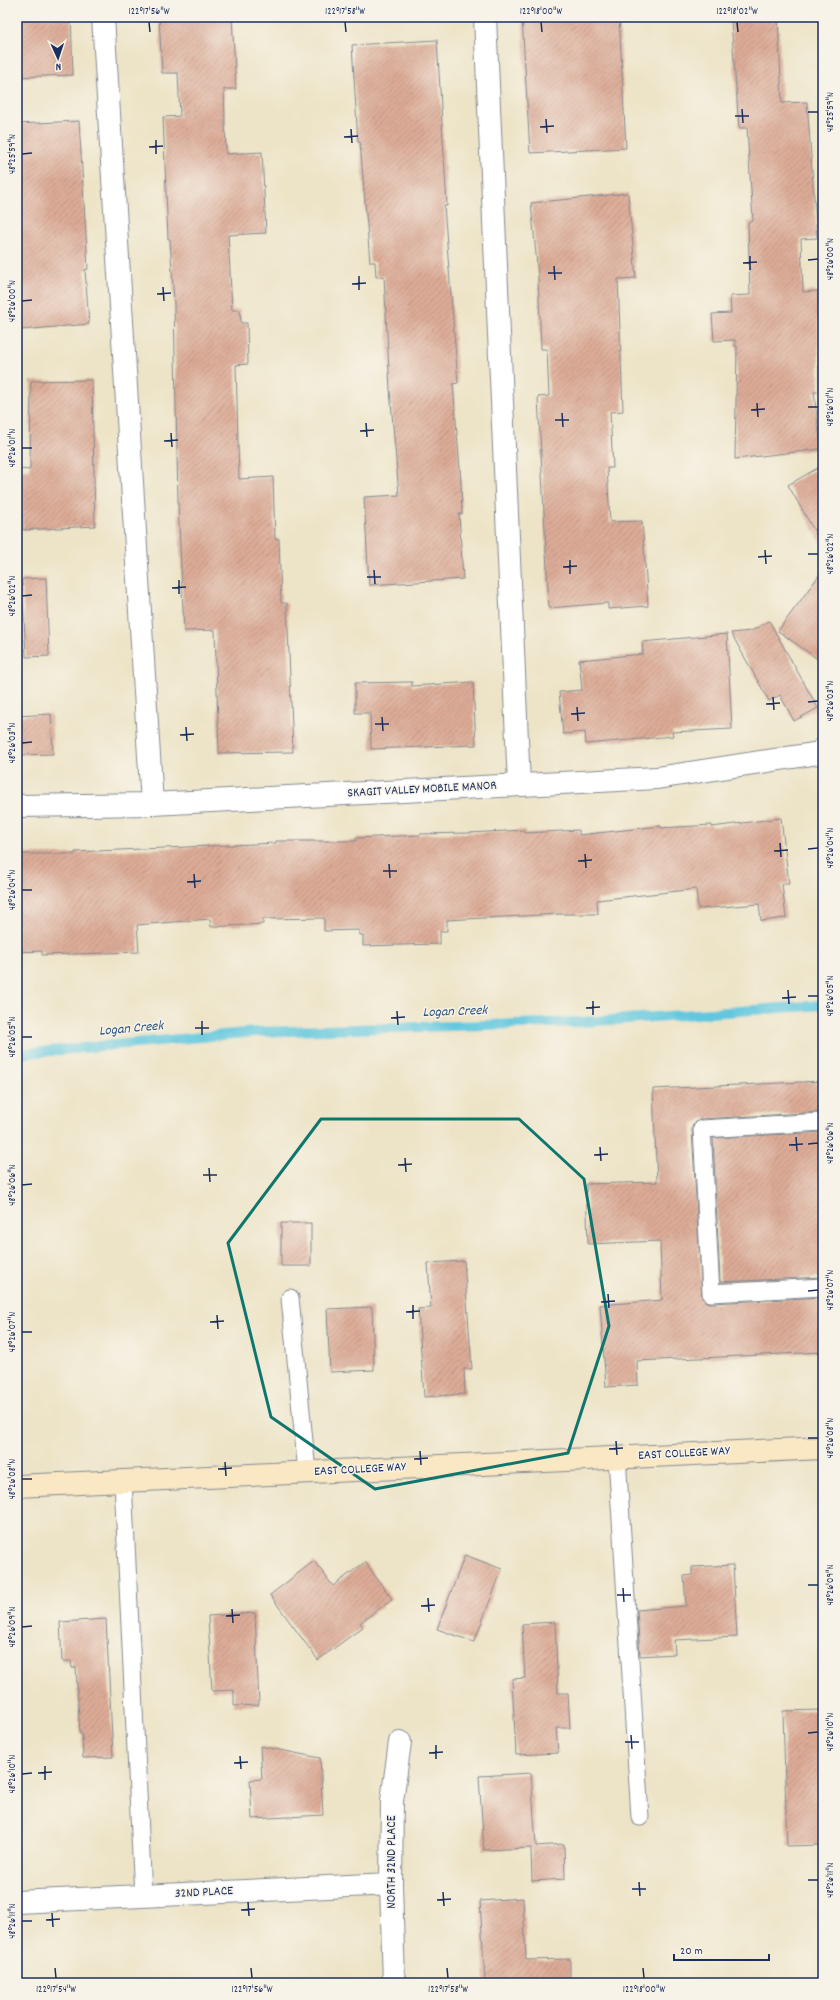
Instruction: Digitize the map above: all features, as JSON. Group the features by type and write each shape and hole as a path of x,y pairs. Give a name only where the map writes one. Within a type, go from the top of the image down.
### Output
{"main road":[{"name":"EAST COLLEGE WAY","path":"17,1486 823,1448"}],"street":[{"path":"103,17 152,804"},
{"path":"484,17 519,785"},
{"name":"SKAGIT VALLEY MOBILE MANOR","path":"17,806 152,804 656,778 819,753 823,749"},
{"name":"NORTH 32ND PLACE","path":"394,1983 391,1884 392,1801 400,1742"},
{"name":"32ND PLACE","path":"17,1902 391,1884"}],"lane":[{"path":"823,1122 702,1129 711,1293 823,1287"},
{"path":"290,1298 307,1472"},
{"path":"617,1457 640,1817"},
{"path":"124,1481 143,1896"}],"highlighted area":[{"path":"321,1119 519,1119 584,1179 609,1326 568,1453 375,1489 271,1417 228,1243"}],"building":[{"path":"17,17 71,17 73,75 17,77"},
{"path":"159,17 232,17 236,89 224,89 226,154 262,152 266,233 228,235 232,310 240,310 241,323 247,323 248,364 236,365 239,479 273,477 275,539 279,539 281,603 287,603 293,752 219,753 215,630 184,631 178,503 174,304 170,239 168,239 163,117 180,116 178,73 162,73"},
{"path":"522,17 619,17 626,148 530,153"},
{"path":"778,17 782,103 807,102 817,238 801,239 803,292 818,291 819,392 814,392 821,449 735,459 737,346 735,346 735,340 714,341 712,314 731,313 730,296 750,295 748,222 753,221 747,128 739,128 731,21"},
{"path":"437,40 447,206 444,206 458,383 453,384 461,482 462,514 459,514 463,579 369,585 364,497 399,495 390,390 384,276 376,277 375,262 370,262 360,142 358,142 352,45"},
{"path":"79,121 88,269 85,270 89,324 21,330 17,278 17,124"},
{"path":"628,193 636,278 618,279 623,411 610,412 613,468 607,468 610,522 642,521 648,606 608,609 608,603 549,608 538,397 549,396 547,349 541,349 538,275 531,203"},
{"path":"92,380 95,526 23,530 20,469 30,470 31,381"},
{"path":"823,465 823,546 788,485"},
{"path":"823,570 823,663 778,631"},
{"path":"46,578 49,656 26,657 22,579"},
{"path":"769,621 818,708 794,721 780,695 769,701 731,633 751,631"},
{"path":"727,634 732,729 672,732 673,736 586,744 585,732 563,734 559,692 582,690 579,660 643,654 642,642"},
{"path":"412,682 412,686 473,682 476,745 371,749 370,713 355,713 355,683"},
{"path":"51,714 53,754 20,755 18,716"},
{"path":"781,818 789,884 782,884 786,918 761,921 759,904 698,909 696,889 597,900 598,914 560,914 447,920 447,931 440,931 440,944 363,946 363,935 360,935 359,930 324,931 324,918 263,919 263,924 211,927 210,919 137,925 139,952 42,955 42,951 17,952 17,854 75,854 75,852 276,843 276,841 356,841 356,838 525,830 525,833 579,830 579,835 661,826 661,828 712,825 712,827"},
{"path":"823,1081 823,1112 701,1119 693,1124 692,1130 702,1298 706,1302 712,1303 823,1297 823,1352 637,1361 638,1385 606,1387 600,1305 662,1300 660,1241 588,1244 586,1184 657,1182 653,1089"},
{"path":"823,1132 823,1277 720,1282 713,1138"},
{"path":"281,1223 311,1223 311,1266 281,1266"},
{"path":"464,1261 472,1369 464,1369 465,1394 424,1397 418,1309 431,1308 428,1263"},
{"path":"372,1307 374,1370 330,1372 327,1309"},
{"path":"465,1555 502,1569 474,1642 437,1629"},
{"path":"314,1561 333,1586 365,1562 392,1599 360,1623 363,1627 318,1660 270,1595"},
{"path":"733,1565 737,1637 674,1640 675,1654 640,1656 637,1610 686,1606 684,1576 692,1575 692,1567"},
{"path":"255,1613 259,1705 234,1706 234,1690 212,1691 208,1616"},
{"path":"106,1619 113,1757 83,1758 76,1668 72,1668 71,1661 62,1661 60,1622"},
{"path":"555,1622 558,1693 568,1693 570,1728 556,1728 558,1753 516,1755 512,1679 525,1678 522,1624"},
{"path":"823,1710 823,1845 787,1846 783,1711"},
{"path":"260,1746 320,1758 323,1815 252,1819 250,1780 262,1779"},
{"path":"531,1773 536,1846 564,1844 565,1879 532,1881 531,1848 484,1850 479,1776"},
{"path":"523,1898 526,1960 570,1959 570,1983 497,1983 497,1980 485,1981 480,1901"}],"waterway":[{"name":"Logan Creek","path":"17,1054 255,1032 583,1022 823,1005"}]}
